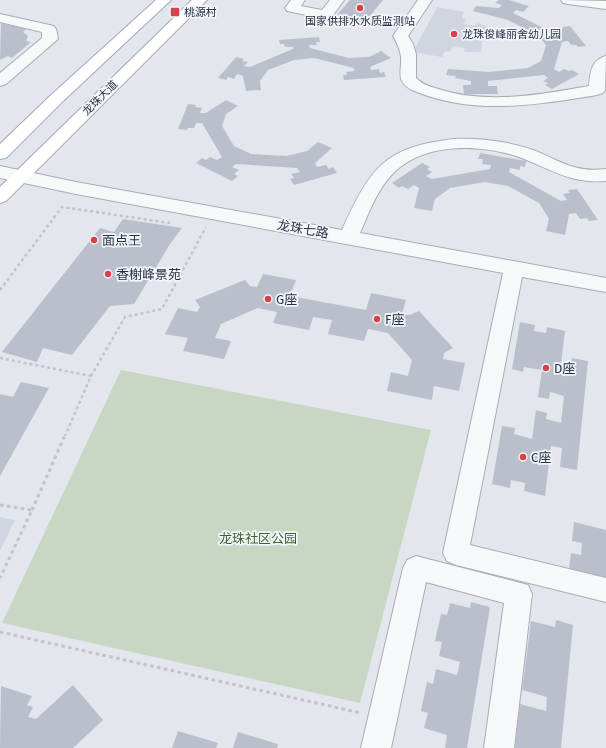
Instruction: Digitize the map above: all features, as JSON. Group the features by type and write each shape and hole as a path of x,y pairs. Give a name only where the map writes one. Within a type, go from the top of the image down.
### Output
{"main road":[{"path":"0,154 56,99 164,0"},
{"name":"龙珠大道","path":"0,197 200,0"}],"street":[{"path":"295,0 292,8 326,15 337,0"},
{"path":"425,0 400,36 407,45 409,60 407,75 411,82 422,89 444,96 490,102 536,100 602,91 599,68 601,63 606,61"},
{"path":"568,0 606,5"},
{"path":"0,18 49,29 50,39 0,80"},
{"path":"348,238 376,182 388,168 404,157 423,149 462,144 494,145 518,151 540,160 560,171 579,176 598,177 606,175"},
{"name":"龙珠七路","path":"0,172 606,285"},
{"path":"514,268 456,553 606,590"},
{"path":"376,748 416,568 519,594 499,748"}],"path":[{"path":"0,290 62,207 174,224"},
{"path":"0,578 32,510 91,376 125,317 162,309 204,228 214,213"},
{"path":"0,358 91,376"},
{"path":"0,505 32,510"},
{"path":"0,632 383,718"}],"shaded area":[{"name":"龙珠俊峰丽舍幼儿园","path":"437,7 464,12 462,18 466,19 464,24 474,26 478,23 492,28 482,39 481,52 465,52 464,48 453,46 450,52 445,51 442,57 413,52"},
{"path":"0,517 15,520 0,551"}],"green space":[{"name":"龙珠社区公园","path":"121,370 431,430 360,703 2,623"}],"building":[{"name":"国家供排水水质监测站","path":"350,0 383,0 364,23 336,16"},
{"path":"499,0 509,0 529,6 523,12 516,10 513,13 556,34 561,33 558,29 570,26 586,46 578,47 576,45 571,45 568,41 562,42 554,69 559,72 564,69 569,71 572,70 579,74 552,89 545,85 548,83 543,81 548,78 544,75 488,81 488,86 497,86 498,94 464,94 463,85 471,85 471,81 455,78 456,76 446,75 448,69 489,72 528,68 541,61 546,45 538,35 508,20 473,11 476,6 499,8 502,5 495,3"},
{"path":"1,23 26,29 23,32 28,36 26,41 31,42 12,58 8,56 0,60"},
{"path":"319,37 320,42 316,42 317,45 309,45 310,48 349,58 369,57 381,51 391,58 370,67 371,70 379,69 380,73 384,72 386,77 344,80 343,75 347,75 346,72 354,71 354,68 314,58 294,60 268,70 260,81 261,90 246,91 243,76 237,74 234,79 228,77 226,80 218,78 236,57 244,59 242,61 248,62 244,66 250,67 293,49 293,47 285,47 284,44 280,44 279,40"},
{"path":"226,100 238,106 226,114 222,126 234,146 251,154 287,156 307,151 318,142 332,148 315,163 317,167 326,165 329,169 333,167 337,173 294,185 290,179 294,178 291,174 300,172 297,168 236,164 232,167 239,170 234,174 238,176 232,181 196,163 202,158 206,160 210,157 217,160 222,157 202,123 196,123 194,128 188,128 187,130 178,129 188,104 196,105 195,107 202,108 200,113 206,113"},
{"path":"480,153 526,161 525,167 520,166 520,170 510,168 509,172 561,201 567,200 563,194 570,193 568,190 577,189 598,220 589,221 587,218 580,219 576,213 569,214 565,235 546,231 549,219 539,203 508,186 485,182 450,188 435,199 432,211 414,208 419,188 414,185 408,189 402,186 399,188 392,183 422,163 430,167 427,169 432,172 426,176 432,179 490,169 491,165 482,164 483,159 478,159"},
{"name":"香榭峰景苑","path":"123,219 182,228 170,244 134,304 110,306 72,355 43,348 37,362 2,352 100,228 114,232"},
{"path":"263,274 296,280 290,296 366,310 371,293 406,300 402,314 410,315 419,311 453,348 444,353 443,359 465,363 459,391 434,386 432,400 387,391 391,372 408,376 412,360 388,333 368,329 364,341 328,334 332,320 313,317 309,330 273,323 277,312 258,308 221,324 215,338 231,341 224,359 183,351 188,338 165,334 178,308 197,312 200,307 195,300 245,280 250,286 257,287"},
{"path":"520,322 535,325 534,331 546,333 547,327 565,331 560,371 570,373 572,358 588,361 577,470 560,467 562,448 551,446 545,496 524,491 525,483 511,480 510,488 492,484 502,426 515,428 514,434 532,439 536,410 547,413 546,419 561,423 564,396 550,392 549,399 538,397 542,370 524,367 523,372 512,369"},
{"path":"21,382 49,388 0,476 0,394 13,397"},
{"path":"574,522 606,530 606,578 569,569 571,553 581,555 582,543 572,541"},
{"path":"471,602 490,607 467,748 445,748 447,735 424,728 428,713 421,711 427,682 433,684 436,669 457,675 460,662 439,656 442,642 435,641 441,614 447,615 450,603 470,608"},
{"path":"556,620 573,625 561,748 515,748 520,704 546,711 547,697 522,690 531,621 555,627"},
{"path":"73,685 103,720 73,748 0,748 1,686 32,696 27,705 33,707 28,717 36,719"},
{"path":"178,731 218,743 216,748 172,748"},
{"path":"238,732 278,744 277,748 233,748"}],"place":[{"name":"国家供排水水质监测站","path":"360,8"},
{"name":"桃源村","path":"175,12"},
{"name":"龙珠俊峰丽舍幼儿园","path":"454,34"},
{"name":"面点王","path":"94,240"},
{"name":"香榭峰景苑","path":"108,274"},
{"name":"G座","path":"268,299"},
{"name":"F座","path":"377,319"},
{"name":"D座","path":"546,368"},
{"name":"C座","path":"523,457"}]}
